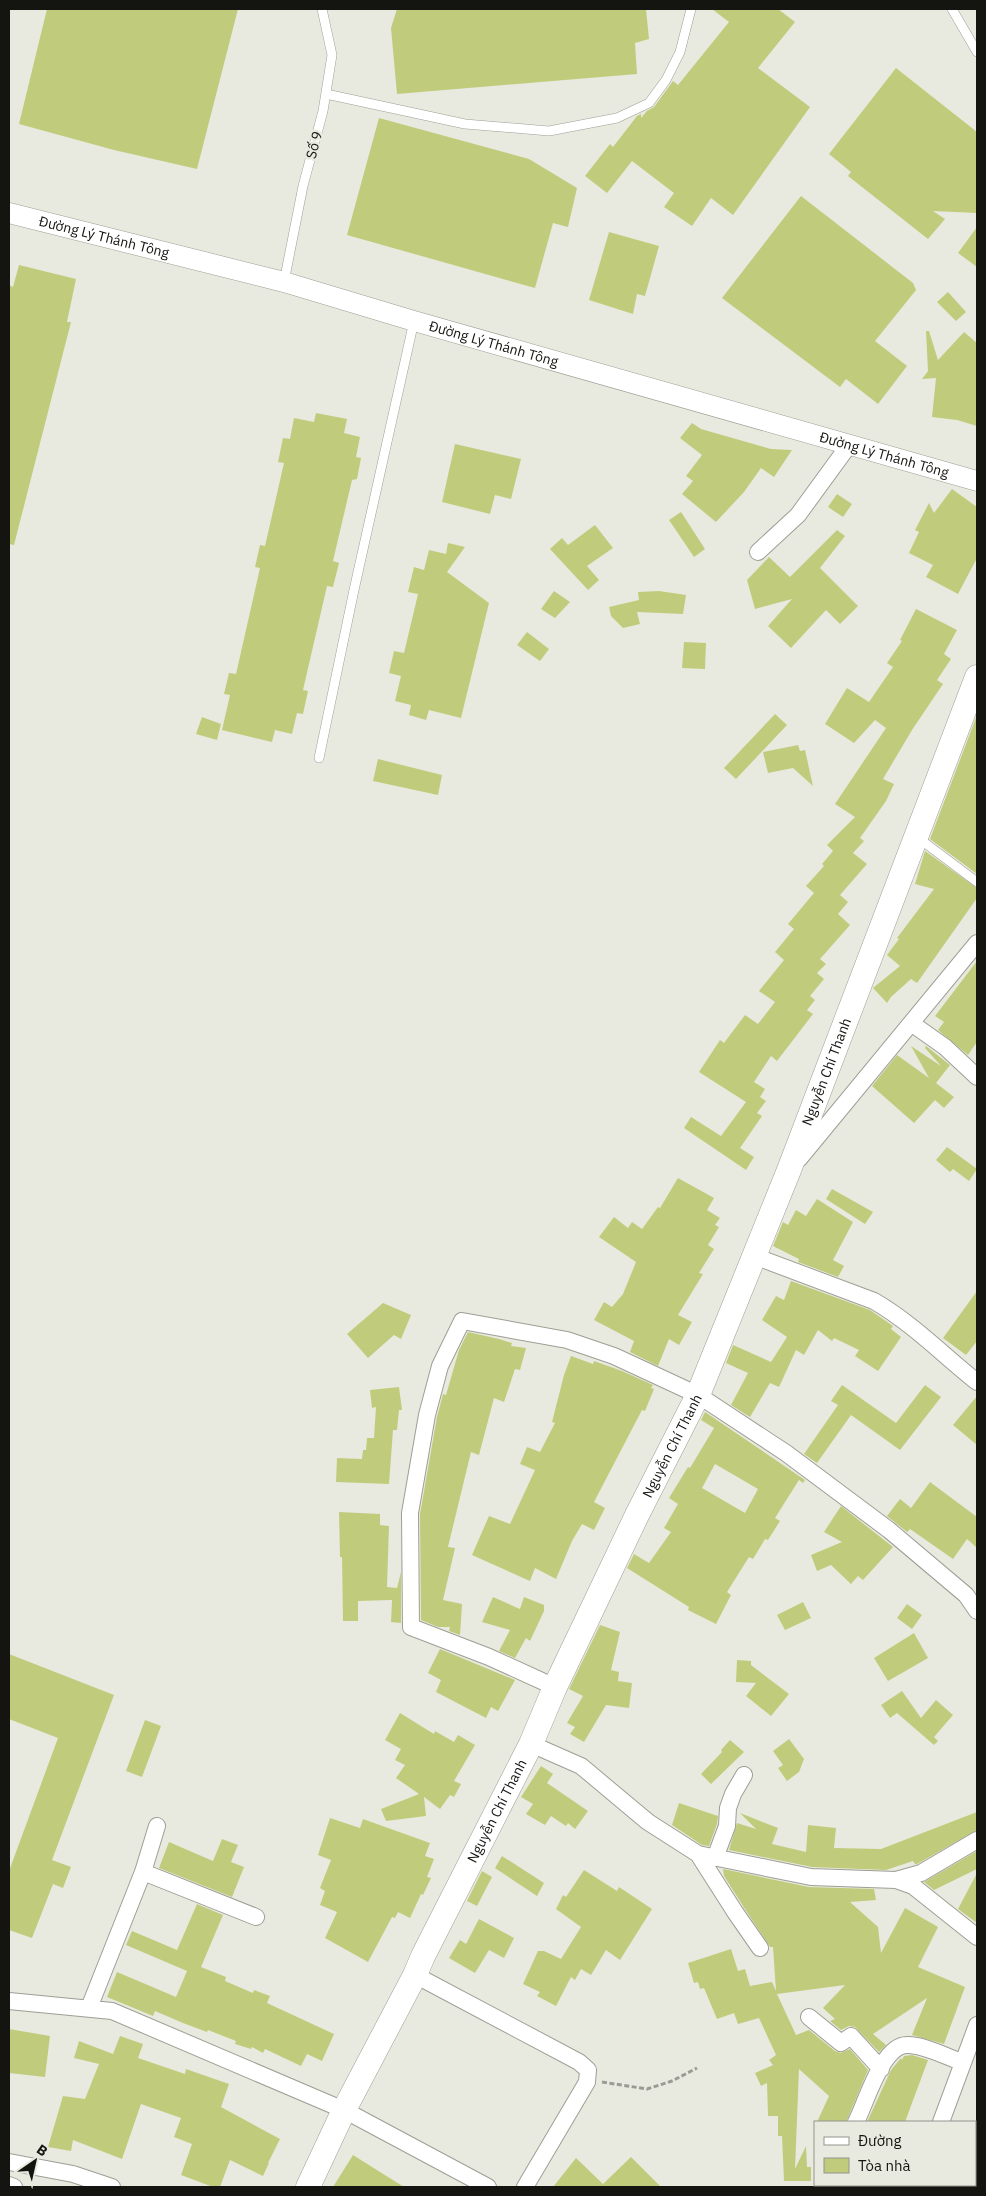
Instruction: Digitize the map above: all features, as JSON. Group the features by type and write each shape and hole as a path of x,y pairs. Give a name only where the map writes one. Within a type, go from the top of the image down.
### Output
{"main road":[{"name":"Nguyễn Chí Thanh","path":"308,2187 344,2110 415,1975 531,1744 555,1687 637,1515 698,1395 789,1170 977,677"}],"street":[{"name":"Đường Lý Thánh Tông","path":"9,214 284,282 414,321 977,481"},
{"path":"758,552 798,515 848,444"},
{"path":"789,1170 977,943"},
{"path":"911,1023 945,1047 977,1077"},
{"path":"754,1256 874,1301 907,1322 977,1382"},
{"path":"555,1687 489,1657 411,1627 410,1513 427,1415 440,1366 462,1321 567,1340 614,1356 698,1395 786,1452 889,1530 966,1595 977,1611"},
{"path":"531,1744 581,1766 648,1822 698,1854 811,1877 896,1880 914,1886 977,1937"},
{"path":"715,1858 726,1826 728,1808 733,1794 744,1775"},
{"path":"89,2008 143,1872 157,1826"},
{"path":"896,1880 921,1873 977,1840"},
{"path":"698,1854 734,1912 760,1948"},
{"path":"143,1872 256,1917"},
{"path":"415,1975 579,2062 588,2070 587,2082 529,2184 525,2187"},
{"path":"9,2001 112,2011 344,2110 488,2187"},
{"path":"809,2017 841,2043 851,2036 881,2069"},
{"path":"941,2121 977,2024"},
{"path":"856,2121 890,2051 908,2044 962,2062"},
{"path":"9,2162 73,2174 112,2187"},
{"path":"9,2185 14,2187"}],"lane":[{"name":"Số 9","path":"284,282 303,186 326,94 332,54 322,9"},
{"path":"326,94 465,124 549,131 617,118 649,103 666,80 680,52 691,9"},
{"path":"952,9 976,48"},
{"path":"319,758 414,321"},
{"path":"916,836 977,882"}],"path":[{"path":"587,2082 647,2089 672,2081 698,2068"}],"building":[{"path":"47,9 238,9 197,169 114,150 19,124"},
{"path":"397,9 646,9 649,39 635,43 637,74 397,94 391,28"},
{"path":"712,9 778,9 795,22 758,68 810,107 733,215 711,198 692,226 664,207 674,193 632,161 607,193 585,176 610,144 613,147 637,116 641,114 641,118 654,107 673,81 678,85 729,22"},
{"path":"896,68 977,132 977,213 933,211 945,219 928,239 848,176 851,172 829,154"},
{"path":"379,118 529,159 577,188 568,227 553,223 535,288 347,235"},
{"path":"801,196 913,283 916,290 875,341 907,366 878,404 846,379 840,387 722,298"},
{"path":"977,227 977,267 958,253"},
{"path":"609,232 659,246 645,296 637,294 633,314 589,300"},
{"path":"19,265 76,279 67,322 71,322 14,545 9,544 9,285 13,287"},
{"path":"948,292 966,312 956,321 937,302"},
{"path":"926,331 929,331 938,360 964,332 977,343 977,426 957,420 932,417 936,378 922,379 928,371"},
{"path":"316,413 347,419 344,433 360,437 356,457 361,458 357,479 352,480 333,561 339,563 333,587 327,586 303,690 308,691 303,714 297,713 292,734 275,730 272,742 222,730 230,695 224,694 229,673 236,674 260,568 255,567 260,545 265,546 284,463 278,462 283,438 290,439 294,418 314,422"},
{"path":"692,423 701,429 771,449 792,450 774,477 761,468 744,492 716,522 682,494 693,481 686,476 702,455 680,438"},
{"path":"455,444 521,459 511,499 495,495 490,514 442,502"},
{"path":"952,489 977,507 977,558 958,594 926,577 933,565 909,553 919,532 915,530 929,503 934,513"},
{"path":"837,494 852,504 843,517 828,507"},
{"path":"681,512 705,549 694,557 669,520"},
{"path":"595,525 613,548 587,566 599,580 588,590 550,549 562,538 568,545"},
{"path":"837,530 845,536 820,568 858,606 840,624 826,610 791,648 768,626 792,599 755,609 747,580 769,557 790,577"},
{"path":"448,543 465,547 447,572 489,603 461,718 429,710 426,720 409,715 411,705 395,701 401,676 389,673 394,651 404,653 418,594 408,592 414,567 424,570 429,550 446,554"},
{"path":"554,591 570,602 555,618 541,609"},
{"path":"659,591 686,595 683,614 637,612 640,624 623,628 611,616 609,607 639,600 638,592"},
{"path":"916,609 957,630 944,654 951,659 937,680 943,684 912,730 883,779 894,784 886,801 860,838 864,841 853,853 867,864 840,895 848,902 838,914 850,925 820,959 826,964 817,973 824,979 810,996 815,1000 807,1010 813,1014 777,1061 771,1056 754,1082 765,1089 760,1097 766,1101 757,1113 762,1116 740,1148 754,1157 746,1170 684,1128 691,1117 721,1136 746,1102 699,1072 720,1040 724,1043 745,1015 758,1024 775,1002 759,991 784,960 775,952 794,929 788,924 814,893 806,886 824,866 822,864 833,851 827,845 855,817 835,804 886,728 875,720 854,743 825,724 847,688 869,702 893,667 887,663 902,641 900,640"},
{"path":"527,632 549,649 540,661 517,645"},
{"path":"684,642 706,643 705,669 682,668"},
{"path":"775,714 787,725 736,779 724,768"},
{"path":"977,715 977,874 930,839"},
{"path":"202,717 221,724 217,740 196,734"},
{"path":"798,745 800,751 805,750 813,786 793,768 768,773 763,752"},
{"path":"378,759 442,775 438,795 373,781"},
{"path":"925,851 977,888 977,898 917,983 911,979 887,1003 873,988 900,966 887,955 899,939 897,938 934,889 915,884"},
{"path":"977,961 977,1042 968,1055 938,1030 944,1022 935,1016"},
{"path":"911,1046 941,1066 925,1048 926,1046 950,1065 936,1083 954,1097 944,1108 935,1100 914,1123 872,1086 897,1055 929,1078"},
{"path":"947,1147 977,1169 969,1181 953,1169 950,1172 936,1160"},
{"path":"678,1178 714,1198 707,1210 720,1218 715,1225 719,1227 708,1245 714,1249 699,1273 703,1274 678,1315 692,1322 679,1345 669,1339 658,1366 630,1352 634,1341 594,1320 604,1302 612,1307 623,1294 636,1262 599,1237 614,1217 628,1228 632,1222 642,1229 658,1207 660,1208"},
{"path":"832,1189 873,1212 865,1224 826,1199"},
{"path":"817,1199 853,1222 833,1260 844,1266 838,1277 798,1262 799,1259 773,1246 783,1222 788,1225 796,1210 806,1216"},
{"path":"791,1281 870,1310 893,1326 891,1329 901,1337 878,1371 855,1356 859,1350 834,1338 832,1341 818,1330 804,1355 796,1350 779,1387 770,1383 750,1417 731,1405 748,1373 726,1363 733,1345 771,1362 787,1337 762,1320 776,1296 784,1300"},
{"path":"977,1291 977,1341 966,1355 943,1338"},
{"path":"383,1303 411,1315 401,1339 394,1335 368,1358 347,1334"},
{"path":"468,1332 512,1343 511,1346 526,1348 520,1370 515,1369 504,1402 494,1398 479,1455 471,1452 448,1547 455,1548 443,1600 462,1604 460,1635 449,1631 450,1627 438,1627 421,1620 420,1514 437,1417 443,1394 446,1395 459,1350"},
{"path":"571,1356 593,1364 594,1361 622,1371 653,1385 651,1388 654,1389 645,1411 642,1410 594,1502 605,1508 594,1530 582,1524 572,1541 556,1579 535,1568 530,1581 472,1555 489,1516 510,1524 535,1470 520,1464 527,1447 540,1452 555,1423 552,1422"},
{"path":"842,1385 896,1423 925,1385 941,1397 900,1450 851,1415 817,1463 804,1454 838,1405 831,1401"},
{"path":"399,1387 402,1410 399,1410 397,1430 393,1430 389,1484 336,1482 337,1458 362,1459 363,1450 366,1450 367,1438 374,1438 376,1407 372,1408 370,1390"},
{"path":"977,1396 977,1445 953,1425"},
{"path":"705,1412 805,1480 803,1483 799,1480 775,1518 780,1521 768,1540 765,1539 753,1559 749,1557 727,1592 731,1595 716,1624 688,1610 689,1607 627,1568 634,1554 649,1563 671,1532 664,1528 678,1504 669,1498 714,1428 701,1420","holes":["715,1464 758,1489 745,1513 702,1488"]},
{"path":"930,1482 977,1517 977,1548 967,1539 953,1559 910,1529 907,1532 887,1516 900,1499 911,1508"},
{"path":"841,1506 893,1547 863,1580 858,1576 851,1584 831,1565 817,1571 811,1555 842,1542 824,1532"},
{"path":"339,1512 380,1514 380,1525 389,1526 387,1587 397,1588 401,1572 401,1623 391,1622 392,1600 358,1601 358,1621 343,1621"},
{"path":"493,1597 520,1609 524,1597 544,1605 544,1611 530,1641 526,1638 515,1658 499,1651 510,1630 482,1622"},
{"path":"803,1602 811,1618 785,1630 777,1615"},
{"path":"907,1604 922,1615 912,1629 897,1618"},
{"path":"600,1625 620,1632 611,1670 619,1672 618,1681 632,1683 629,1708 606,1705 584,1742 570,1734 575,1727 567,1723 583,1696 569,1689"},
{"path":"914,1633 928,1658 888,1681 874,1658"},
{"path":"440,1649 515,1680 498,1711 491,1707 486,1718 436,1692 441,1680 428,1673"},
{"path":"9,1654 114,1695 52,1860 71,1867 63,1888 53,1884 32,1938 9,1930 9,1871 58,1738 9,1719"},
{"path":"737,1660 751,1661 751,1665 789,1694 771,1716 746,1696 756,1683 736,1682"},
{"path":"902,1691 921,1718 936,1700 953,1715 934,1737 938,1741 934,1745 897,1713 890,1718 881,1705"},
{"path":"400,1713 434,1734 435,1731 454,1742 458,1735 475,1745 454,1781 461,1784 454,1797 450,1795 440,1809 424,1797 426,1816 386,1821 381,1809 419,1794 396,1778 405,1765 395,1760 401,1749 385,1740"},
{"path":"145,1720 161,1726 142,1777 126,1771"},
{"path":"789,1739 804,1759 799,1772 787,1781 778,1768 783,1765 773,1751"},
{"path":"730,1740 744,1752 711,1784 701,1774 722,1752 721,1750"},
{"path":"541,1766 553,1774 547,1783 588,1811 575,1829 568,1823 566,1826 551,1816 545,1825 526,1814 533,1804 521,1797"},
{"path":"679,1803 718,1816 709,1846 702,1845 672,1825"},
{"path":"977,1812 977,1830 917,1864 913,1861 886,1870 812,1867 729,1850 737,1823 756,1829 740,1813 778,1828 772,1844 806,1852 808,1825 836,1828 834,1848 881,1849"},
{"path":"330,1818 360,1828 363,1819 430,1843 425,1856 434,1859 427,1877 431,1878 423,1895 421,1894 410,1918 398,1912 395,1918 392,1917 368,1962 325,1938 337,1912 320,1905 325,1891 320,1888 331,1860 318,1855"},
{"path":"222,1839 238,1845 231,1862 244,1867 232,1897 159,1868 169,1842 213,1861"},
{"path":"977,1851 977,1869 934,1890 924,1882"},
{"path":"502,1856 544,1883 537,1896 495,1868"},
{"path":"723,1869 809,1887 874,1889 876,1900 850,1902 878,1927 881,1953 905,1908 938,1927 918,1967 965,1987 944,2044 912,2035 927,1998 873,2034 886,2045 879,2052 855,2027 849,2026 841,2030 830,2021 835,2019 823,2008 845,1985 777,1994 796,2035 809,2030 835,2051 841,2053 850,2049 868,2070 846,2121 817,2121 829,2096 799,2069 795,2169 806,2146 807,2167 811,2167 811,2181 784,2181 782,2136 778,2136 778,2116 768,2116 767,2083 761,2086 755,2073 773,2065 769,2060 776,2055 759,2018 738,2024 734,2013 717,2019 704,1988 700,1989 698,1982 694,1983 688,1963 731,1949 738,1971 745,1969 750,1986 772,1982 776,1991 773,1947 770,1947 724,1876"},
{"path":"584,1870 617,1891 619,1887 652,1909 620,1960 606,1950 591,1975 581,1969 575,1980 571,1977 556,2006 537,1996 540,1992 523,1984 538,1951 544,1951 561,1959 581,1927 556,1909 563,1895 566,1897"},
{"path":"482,1871 492,1877 477,1906 467,1901"},
{"path":"977,1873 977,1923 958,1909"},
{"path":"197,1904 223,1915 201,1967 226,1977 225,1981 253,1993 254,1990 270,1996 267,2003 334,2034 322,2061 307,2054 301,2066 265,2049 263,2053 252,2047 251,2049 235,2044 236,2041 208,2030 207,2032 155,2011 153,2016 107,1997 117,1972 176,1997 187,1971 126,1945 132,1931 177,1950"},
{"path":"479,1919 514,1938 504,1958 489,1950 475,1973 449,1958 460,1940 466,1944"},
{"path":"9,2029 50,2036 45,2077 9,2073"},
{"path":"120,2036 143,2044 138,2058 185,2074 186,2069 229,2084 221,2107 280,2139 263,2176 230,2160 220,2187 213,2187 181,2175 192,2144 174,2137 181,2118 141,2104 122,2159 73,2140 71,2151 48,2147 63,2096 85,2099 99,2064 74,2058 79,2041 113,2054"},
{"path":"912,2055 928,2060 905,2121 867,2121 891,2070 904,2056"},
{"path":"353,2155 404,2187 333,2187"},
{"path":"631,2157 661,2187 553,2187 576,2158 603,2184"}]}
